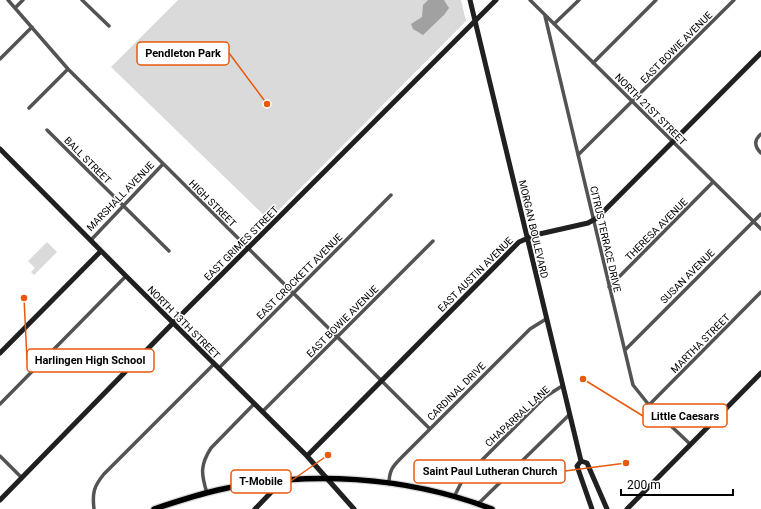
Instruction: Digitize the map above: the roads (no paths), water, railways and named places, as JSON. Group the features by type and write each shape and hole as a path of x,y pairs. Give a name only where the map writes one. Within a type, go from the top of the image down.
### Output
{"main road":[{"path":"154,509 207,493 242,486 282,481 328,478 414,487 454,497 492,509"}],"street":[{"name":"HIGH STREET","path":"8,0 68,69 430,429"},
{"path":"15,8 23,0"},
{"path":"82,0 109,26"},
{"name":"MORGAN BOULEVARD","path":"470,0 581,461"},
{"name":"EAST GRIMES STREET","path":"0,500 173,323 496,0"},
{"name":"NORTH 21ST STREET","path":"530,0 761,230"},
{"path":"554,24 579,0"},
{"path":"593,63 656,0"},
{"name":"EAST BOWIE AVENUE","path":"578,155 734,0"},
{"name":"CITRUS TERRACE DRIVE","path":"545,16 633,385 649,405 690,444"},
{"path":"0,59 32,27"},
{"name":"EAST AUSTIN AVENUE","path":"307,456 519,242 535,235 588,223 593,220 761,53"},
{"path":"29,108 68,69"},
{"name":"BALL STREET","path":"46,130 169,251"},
{"path":"761,134 757,138 756,145 757,149 761,153"},
{"name":"NORTH 13TH STREET","path":"0,149 307,456 354,509"},
{"name":"MARSHALL AVENUE","path":"91,240 163,164"},
{"name":"THERESA AVENUE","path":"609,287 713,182"},
{"name":"EAST CROCKETT AVENUE","path":"218,368 391,196"},
{"name":"SUSAN AVENUE","path":"625,350 761,214"},
{"name":"EAST BOWIE AVENUE","path":"262,412 433,241"},
{"path":"0,353 101,251"},
{"path":"0,404 126,276"},
{"name":"MARTHA STREET","path":"649,405 761,292"},
{"name":"CARDINAL DRIVE","path":"389,484 389,474 392,468 530,329 546,319"},
{"path":"94,509 93,496 96,484 104,474 214,364"},
{"path":"627,509 761,373"},
{"name":"CHAPARRAL LANE","path":"454,497 461,483 477,465 545,397 562,386"},
{"path":"207,493 202,472 206,456 211,448 254,404"},
{"path":"478,504 569,415"},
{"path":"0,456 22,478"},
{"name":"MORGAN BOULEVARD","path":"581,461 577,466 592,509"},
{"name":"MORGAN BOULEVARD","path":"581,461 587,463 607,509"},
{"path":"254,509 282,481"}],"place":[{"name":"Pendleton Park","path":"267,104"},
{"name":"Harlingen High School","path":"24,298"},
{"name":"Little Caesars","path":"583,379"},
{"name":"T-Mobile","path":"328,455"},
{"name":"Saint Paul Lutheran Church","path":"626,463"}]}
